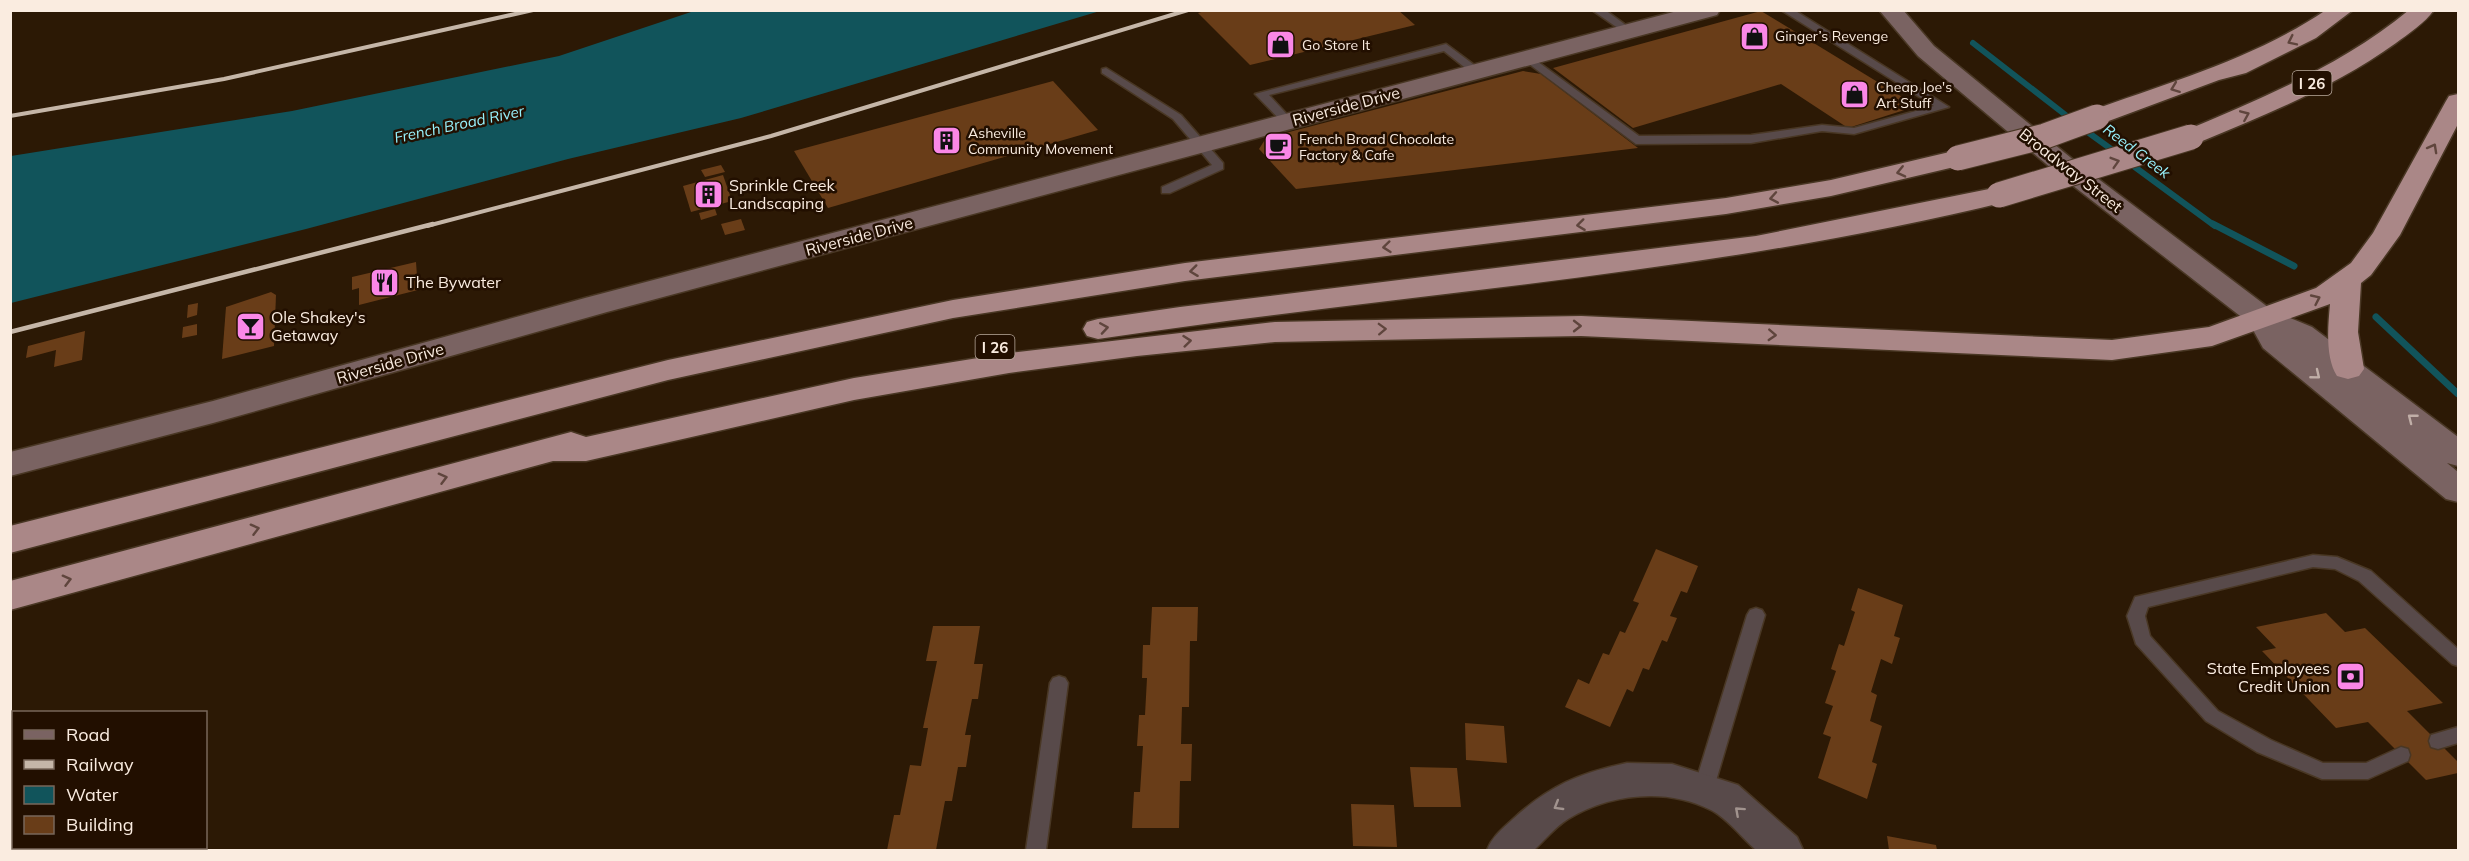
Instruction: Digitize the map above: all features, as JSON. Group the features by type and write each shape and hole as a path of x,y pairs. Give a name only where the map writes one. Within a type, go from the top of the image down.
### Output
{"highway":[{"path":"10,540 668,370 919,316 1185,272 1726,206 1832,188 2045,136 2210,75 2238,68 2308,33 2342,10"},
{"name":"I 26","path":"10,596 766,393 1079,332 1200,313 1747,245 1869,224 1998,195 2191,137 2281,99 2354,60 2423,10"},
{"path":"2210,75 2223,60 2294,15"},
{"path":"551,449 586,449 854,390 1009,363 1137,346 1275,332 1581,326 2112,350 2212,336 2299,307 2326,295 2361,269 2386,235 2458,101"},
{"path":"2347,280 2343,332 2348,369"}],"main road":[{"name":"Riverside Drive","path":"10,464 213,412 596,305 1709,10"},
{"name":"Broadway Street","path":"1890,10 1926,51 2067,168 2262,318 2301,334 2458,454"},
{"name":"Broadway Street","path":"2262,318 2274,341 2458,490"}],"street":[{"path":"1507,850 1552,808 1590,788 1627,780 1672,781 1724,797 1783,850"}],"lane":[{"path":"1597,10 1629,31"},
{"path":"1526,58 1636,140 1752,139 1822,128 1854,131 1943,107 1786,10"},
{"path":"1288,122 1261,94 1446,47 1477,72"},
{"path":"1107,71 1177,117 1219,166 1166,190"},
{"path":"2401,754 2368,771 2322,771 2264,746 2212,717 2142,639 2136,616 2141,602 2313,561 2337,563 2365,576 2458,659"},
{"path":"1703,791 1756,615"},
{"path":"1036,850 1059,682"},
{"path":"2438,741 2458,735"}],"water":[{"name":"French Broad River","path":"697,10 1100,11 741,118 568,159 306,229 11,303 11,156 292,111 559,56"}],"building":[{"name":"Go Store It","path":"1208,10 1398,10 1415,25 1250,65 1198,13"},
{"path":"1761,11 1917,106 1848,128 1781,84 1633,128 1553,68"},
{"path":"1523,71 1541,74 1638,148 1296,189 1259,149 1266,138"},
{"name":"Asheville Community Movement","path":"1053,81 1098,130 828,208 794,151"},
{"path":"721,165 725,172 705,177 701,170"},
{"name":"Sprinkle Creek Landscaping","path":"723,175 732,201 691,212 683,186"},
{"path":"715,209 717,215 701,220 699,213"},
{"path":"741,219 745,230 725,235 721,224"},
{"name":"The Bywater","path":"416,262 418,290 359,305 359,288 352,290 352,277"},
{"name":"Ole Shakey's Getaway","path":"271,292 276,295 274,346 222,359 226,307"},
{"path":"198,303 197,315 187,318 188,305"},
{"path":"197,324 197,335 182,338 183,327"},
{"path":"85,331 82,360 54,367 56,350 26,358 28,346"},
{"path":"1656,549 1698,566 1687,593 1681,591 1670,616 1677,618 1667,642 1662,640 1649,670 1643,668 1633,692 1627,689 1610,727 1565,707 1578,679 1589,684 1603,653 1609,655 1620,631 1625,633 1639,603 1633,601"},
{"path":"1858,588 1903,605 1894,636 1900,638 1892,664 1881,659 1871,692 1877,695 1870,721 1882,726 1872,762 1877,764 1867,799 1818,778 1831,737 1823,734 1833,706 1825,703 1836,671 1831,669 1839,644 1844,646 1855,612 1851,610"},
{"path":"1152,607 1198,607 1197,641 1190,641 1189,707 1182,707 1181,744 1192,744 1191,781 1180,781 1179,828 1132,828 1134,792 1140,792 1143,746 1137,746 1139,715 1145,715 1147,678 1142,678 1143,645 1150,645"},
{"name":"State Employees Credit Union","path":"2326,613 2345,632 2365,628 2443,703 2407,711 2458,762 2458,773 2426,780 2368,722 2336,728 2262,651 2276,648 2256,627"},
{"path":"933,626 980,626 974,664 983,664 978,699 972,699 965,735 971,735 966,767 958,767 952,801 945,801 936,850 887,850 894,815 900,815 910,765 921,766 928,728 923,728 937,661 926,661"},
{"path":"1465,723 1504,726 1507,763 1466,760"},
{"path":"1410,767 1457,768 1461,807 1414,807"},
{"path":"1351,804 1394,805 1397,847 1353,846"},
{"path":"1887,836 1936,845 1937,850 1889,850"}],"waterway":[{"name":"Reed Creek","path":"1973,43 2072,120"},
{"name":"Reed Creek","path":"2082,128 2118,154"},
{"name":"Reed Creek","path":"2128,162 2215,226"},
{"name":"Reed Creek","path":"2213,224 2294,266"},
{"name":"Reed Creek","path":"2376,317 2458,394"}],"railway":[{"path":"10,116 224,79 533,10"},
{"path":"427,226 771,136 1188,10"},
{"path":"10,332 433,224"}],"place":[{"name":"Ginger’s Revenge","path":"1754,36"},
{"name":"Go Store It","path":"1281,45"},
{"name":"Cheap Joe's Art Stuff","path":"1855,95"},
{"name":"Asheville Community Movement","path":"947,141"},
{"name":"French Broad Chocolate Factory & Cafe","path":"1278,147"},
{"name":"Sprinkle Creek Landscaping","path":"708,194"},
{"name":"The Bywater","path":"385,282"},
{"name":"Ole Shakey's Getaway","path":"250,326"},
{"name":"State Employees Credit Union","path":"2351,677"}]}
